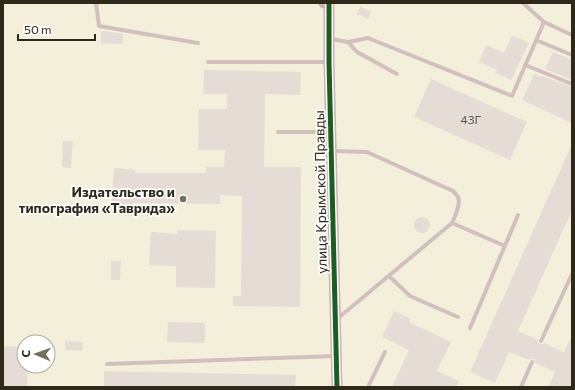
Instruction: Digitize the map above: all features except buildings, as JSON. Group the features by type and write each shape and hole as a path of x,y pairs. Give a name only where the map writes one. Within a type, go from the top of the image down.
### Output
{"street":[{"name":"улица Крымской Правды","path":"324,3 329,3 329,62 337,387"}],"lane":[{"path":"96,3 99,26 198,43"},
{"path":"523,3 544,22 572,35"},
{"path":"329,38 348,42 368,38 512,96 544,22"},
{"path":"536,40 572,55"},
{"path":"348,42 357,52 397,74"},
{"path":"208,62 329,62"},
{"path":"525,65 572,84"},
{"path":"278,132 331,132"},
{"path":"331,151 367,152 453,192 458,197 456,215 452,223 335,321"},
{"path":"470,328 518,215"},
{"path":"452,223 505,246"},
{"path":"541,341 572,274"},
{"path":"389,276 410,296 458,317"},
{"path":"368,387 385,352"},
{"path":"107,364 336,356"},
{"path":"520,387 532,362"}],"cycle path":[{"path":"329,3 329,62 337,387"}],"place":[{"name":"Издательство и типография «Таврида»","path":"183,199"}]}
